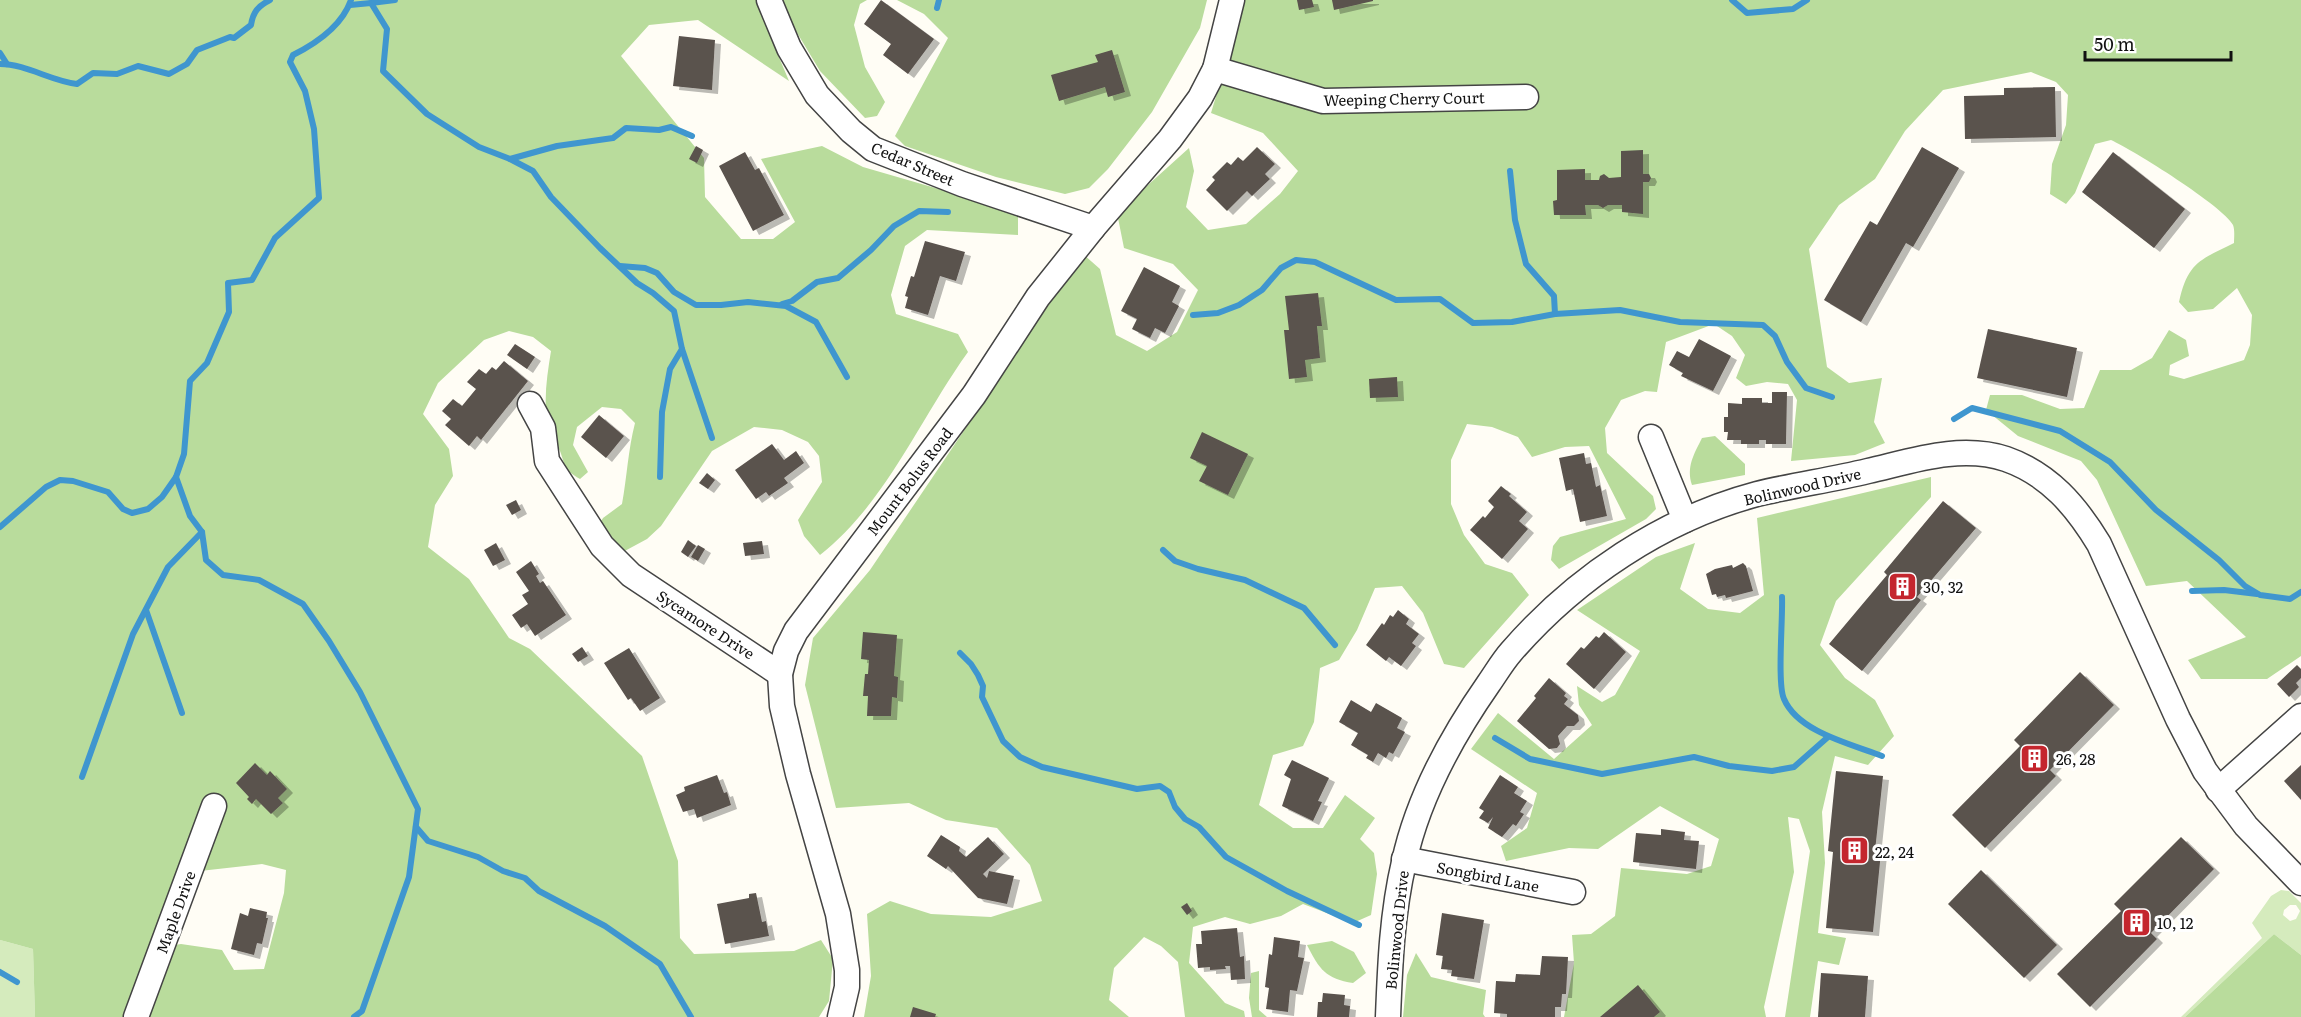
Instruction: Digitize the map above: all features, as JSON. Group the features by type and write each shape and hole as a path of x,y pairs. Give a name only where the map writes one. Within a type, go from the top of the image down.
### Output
{"street":[{"name":"Cedar Street","path":"769,0 789,48 817,95 851,132 873,148 962,184 1093,228"},
{"name":"Mount Bolus Road","path":"840,1017 847,987 846,955 838,914 788,738 782,706 780,674 786,651 796,631 974,395 1038,297 1093,228 1170,139 1200,98 1215,69 1232,0"},
{"name":"Weeping Cherry Court","path":"1215,69 1323,101 1526,97"},
{"name":"Sycamore Drive","path":"530,404 543,429 547,461 602,546 631,576 780,674"},
{"path":"1651,436 1685,520"},
{"name":"Bolinwood Drive","path":"1388,1017 1392,941 1404,859 1421,807 1442,759 1470,711 1510,652 1563,600 1618,557 1685,520 1756,495 1912,459 1972,454 2004,458 2031,469 2067,499 2085,520 2099,544 2178,719 2205,771 2246,826 2301,884"},
{"path":"2218,789 2301,716"},
{"name":"Maple Drive","path":"136,1017 214,807"},
{"name":"Songbird Lane","path":"1404,859 1573,892"}],"green space":[{"path":"0,0 759,0 773,43 789,81 698,20 649,25 621,56 704,158 705,197 741,239 773,239 795,222 761,159 822,146 863,167 1018,212 1018,235 927,230 905,246 891,295 896,314 958,334 968,352 883,485 844,534 820,555 804,536 798,520 822,482 819,456 808,442 782,430 754,427 712,451 661,526 647,539 621,553 597,528 603,518 622,504 635,423 621,409 602,407 577,427 573,445 588,472 580,479 571,473 566,467 548,426 546,398 551,351 533,337 509,331 484,340 438,383 423,414 449,449 453,476 435,505 428,547 469,579 509,638 530,649 642,756 678,861 680,938 694,954 794,951 821,940 833,959 829,1001 819,1017 35,1017 33,949 0,940","holes":["262,864 286,870 284,893 264,969 234,970 222,950 181,944 156,948 182,873"]},
{"path":"782,0 867,0 860,4 854,25 865,67 885,102 877,116 865,118 820,71 784,11"},
{"path":"897,0 1207,0 1200,28 1152,112 1108,169 1089,188 1065,194 996,177 905,146 895,136 948,38 924,14"},
{"path":"1245,0 2301,0 2301,656 2267,679 2201,679 2188,660 2246,637 2187,581 2146,586 2097,480 2081,461 2018,436 1986,410 1990,395 2022,395 2060,409 2084,408 2100,370 2131,370 2152,358 2169,330 2186,340 2189,356 2170,365 2169,375 2184,379 2244,360 2250,345 2252,315 2237,288 2213,309 2188,312 2179,302 2191,270 2204,259 2234,243 2233,225 2226,216 2196,192 2157,166 2111,140 2095,144 2075,193 2066,204 2050,194 2052,164 2066,125 2068,95 2056,82 2031,72 1943,90 1905,131 1875,179 1839,205 1809,249 1827,367 1849,383 1882,378 1874,422 1885,443 1855,455 1791,461 1797,400 1788,384 1767,382 1746,386 1736,378 1745,355 1732,336 1714,324 1666,342 1657,392 1645,391 1621,400 1605,428 1607,453 1653,496 1656,509 1646,519 1559,569 1551,560 1553,546 1560,537 1626,519 1589,446 1565,447 1532,457 1518,437 1492,427 1467,424 1451,460 1451,504 1464,535 1485,564 1512,573 1529,595 1464,668 1444,664 1423,613 1402,586 1375,588 1357,630 1339,660 1320,668 1314,722 1303,746 1273,755 1259,805 1293,828 1323,828 1345,795 1375,818 1360,839 1374,853 1377,874 1371,915 1353,923 1303,904 1281,916 1250,924 1225,917 1193,927 1189,963 1225,1003 1244,1011 1245,1017 1185,1017 1178,962 1161,946 1144,937 1114,968 1109,1000 1129,1017 864,1017 871,976 867,914 890,901 931,914 991,917 1042,901 1030,865 997,828 946,820 909,803 836,808 805,685 813,638 870,570 1083,254 1100,269 1116,335 1147,351 1177,332 1198,290 1173,264 1124,248 1117,213 1189,148 1194,171 1186,207 1208,230 1246,224 1280,194 1298,171 1263,133 1211,113"},
{"path":"1715,436 1745,464 1745,475 1692,485 1690,466 1696,450 1702,438"},
{"path":"1931,477 1931,497 1836,601 1820,645 1845,678 1875,700 1894,736 1868,765 1835,756 1822,812 1825,863 1818,933 1846,938 1839,965 1818,961 1810,1017 1785,1017 1810,851 1799,819 1788,817 1794,872 1764,1007 1766,1017 1564,1017 1574,963 1572,935 1591,934 1615,916 1621,868 1687,874 1711,866 1719,839 1660,806 1598,849 1569,848 1506,861 1501,846 1527,828 1537,793 1471,749 1498,713 1554,759 1592,725 1579,705 1577,686 1602,702 1615,695 1640,651 1577,610 1656,557 1695,543 1680,589 1708,609 1740,613 1764,595 1757,518"},
{"path":"2281,890 2289,891 2301,903 2301,955 2274,934 2185,1017 2181,1017 2262,938 2252,923 2271,896","holes":["2290,905 2296,905 2300,911 2296,919 2290,921 2283,915 2284,910"]},
{"path":"2274,934 2301,955 2301,1017 2185,1017"},
{"path":"0,940 33,949 35,1017 0,1017"},
{"path":"1332,941 1354,952 1366,973 1353,983 1336,979 1324,972 1307,945"},
{"path":"1416,953 1431,977 1486,990 1483,1014 1485,1017 1403,1017 1407,975"},
{"path":"1259,971 1259,1010 1267,1017 1252,1017 1249,998 1251,973"}],"building":[{"path":"881,0 934,39 908,74 883,55 891,44 864,24"},
{"path":"1297,0 1312,0 1314,7 1299,10"},
{"path":"1332,0 1373,0 1373,1 1334,10"},
{"path":"679,36 715,40 712,90 673,86"},
{"path":"1112,50 1125,92 1108,97 1105,87 1059,101 1051,75 1098,62 1095,55"},
{"path":"2055,87 2056,137 1965,139 1964,96 2004,95 2004,88"},
{"path":"696,146 703,150 697,163 689,159"},
{"path":"1257,147 1275,164 1265,174 1270,179 1252,196 1247,191 1227,211 1206,190 1215,180 1212,177 1227,162 1231,165 1238,157 1243,161"},
{"path":"1922,147 1959,168 1913,247 1906,243 1861,322 1824,300 1870,221 1877,225"},
{"path":"1643,150 1643,174 1649,174 1651,178 1649,182 1643,182 1643,214 1622,212 1622,205 1608,205 1603,208 1598,205 1585,205 1586,215 1554,215 1553,201 1557,200 1557,170 1585,169 1585,180 1599,180 1604,174 1609,178 1621,177 1621,151"},
{"path":"745,152 755,170 759,168 784,215 753,231 719,166"},
{"path":"2113,152 2185,209 2154,248 2082,192"},
{"path":"925,241 965,252 956,281 940,276 928,315 905,308 908,297 905,296 911,276 914,277"},
{"path":"1144,267 1180,286 1172,302 1179,306 1165,333 1155,328 1150,338 1132,329 1137,319 1121,311"},
{"path":"1318,293 1322,326 1317,326 1320,358 1305,360 1307,377 1289,379 1284,330 1289,330 1285,296"},
{"path":"1988,329 2077,348 2067,397 1977,378"},
{"path":"1699,339 1731,356 1713,391 1681,376 1683,373 1669,365 1677,351 1689,357"},
{"path":"515,344 535,357 527,369 507,355"},
{"path":"504,361 528,381 481,440 477,436 469,446 445,425 451,419 442,411 453,399 462,406 476,389 467,382 479,369 486,374 492,367 496,370"},
{"path":"1397,377 1398,397 1370,398 1369,379"},
{"path":"1772,392 1787,392 1786,444 1766,444 1766,440 1759,440 1759,444 1741,444 1741,440 1727,440 1728,432 1724,432 1724,417 1728,417 1728,403 1742,404 1742,398 1762,398 1762,403 1772,403"},
{"path":"599,415 624,436 606,458 581,437"},
{"path":"1202,432 1248,454 1228,495 1199,481 1207,466 1190,458"},
{"path":"772,444 784,460 796,451 804,463 784,478 788,483 769,496 766,492 756,499 735,470"},
{"path":"1584,453 1586,464 1591,463 1596,487 1600,485 1607,516 1580,522 1573,489 1566,491 1559,458"},
{"path":"707,473 715,480 708,489 699,483"},
{"path":"1501,486 1527,512 1519,521 1528,529 1502,559 1470,530 1494,507 1488,501"},
{"path":"516,500 521,510 512,515 506,505"},
{"name":"30, 32","path":"1943,501 1976,528 1917,597 1921,600 1862,671 1829,644 1887,575 1884,572"},
{"path":"688,540 696,546 688,557 681,552"},
{"path":"762,541 764,554 745,556 743,543"},
{"path":"496,543 505,560 493,566 484,550"},
{"path":"698,545 705,549 698,561 691,557"},
{"path":"531,561 539,574 536,576 540,583 543,581 566,615 535,636 527,624 521,628 512,615 528,604 522,595 529,591 516,572"},
{"path":"1743,563 1746,566 1753,591 1726,598 1725,595 1717,597 1716,594 1712,595 1706,574 1715,569 1732,565 1733,568"},
{"path":"1398,610 1409,619 1406,624 1419,634 1412,643 1416,646 1401,666 1389,657 1386,661 1366,645 1382,623 1384,625 1390,615 1393,617"},
{"path":"863,632 897,635 894,676 898,677 897,698 892,697 891,716 867,716 868,696 863,696 869,660 861,659"},
{"path":"1604,632 1626,652 1594,689 1566,664 1581,647 1584,649 1596,636 1599,638"},
{"path":"582,647 588,656 578,662 572,654"},
{"path":"629,648 660,698 640,711 631,698 628,700 604,663"},
{"path":"2297,665 2301,669 2301,678 2296,683 2299,687 2289,697 2277,684"},
{"name":"26, 28","path":"2080,672 2114,705 2050,770 2056,776 1985,848 1952,815 2020,746 2014,740"},
{"path":"1549,678 1566,693 1564,696 1568,699 1564,704 1578,715 1579,721 1574,726 1567,726 1558,736 1560,744 1557,748 1549,749 1517,721"},
{"path":"1351,700 1371,712 1376,703 1402,718 1397,728 1405,732 1393,754 1389,752 1386,758 1378,753 1373,762 1366,758 1368,755 1351,745 1358,733 1339,722"},
{"path":"1292,760 1329,778 1318,801 1322,802 1313,821 1282,806 1291,779 1284,775"},
{"path":"255,763 267,775 270,771 287,789 278,798 283,803 271,814 256,799 252,804 247,799 249,797 236,783"},
{"path":"2301,765 2301,800 2284,781"},
{"name":"22, 24","path":"1836,771 1883,776 1875,851 1881,852 1873,932 1826,928 1833,852 1828,851"},
{"path":"717,775 724,793 727,792 731,805 697,818 694,809 683,812 676,795 685,791 684,787"},
{"path":"1500,775 1518,787 1514,793 1527,801 1520,812 1524,814 1516,826 1513,824 1502,837 1488,828 1493,817 1488,823 1479,818 1484,811 1479,808"},
{"path":"1661,829 1685,832 1684,840 1699,841 1696,869 1633,862 1636,833 1661,835"},
{"path":"941,835 960,847 959,851 966,857 988,837 1004,854 983,874 987,878 989,871 1014,876 1007,904 978,898 948,866 946,869 927,856"},
{"name":"10, 12","path":"2181,837 2214,869 2151,933 2157,939 2090,1007 2057,974 2121,911 2114,904"},
{"path":"1981,870 2057,945 2024,978 1948,904"},
{"path":"756,893 762,922 766,921 769,936 725,944 717,904 749,898 749,894"},
{"path":"1187,903 1192,911 1187,915 1181,907"},
{"path":"250,908 267,912 266,918 268,918 262,944 257,943 254,955 231,949 240,913 248,916"},
{"path":"1442,913 1484,920 1474,979 1451,976 1452,970 1441,969 1443,956 1436,955"},
{"path":"1237,928 1240,957 1244,956 1245,979 1231,980 1230,966 1225,966 1226,969 1210,970 1210,967 1198,968 1196,944 1202,944 1201,931"},
{"path":"1274,937 1300,941 1298,957 1304,958 1297,991 1290,990 1288,1012 1266,1009 1269,988 1265,987 1269,954 1272,955"},
{"path":"1542,956 1568,957 1566,994 1562,994 1561,1007 1555,1007 1555,1017 1507,1017 1507,1014 1494,1013 1496,981 1515,982 1516,974 1540,975"},
{"path":"1821,973 1868,976 1865,1017 1818,1017"},
{"path":"1638,985 1660,1012 1654,1017 1600,1017"},
{"path":"1323,993 1345,995 1344,1005 1350,1006 1349,1017 1317,1017 1318,1002 1322,1002"},
{"path":"913,1007 936,1014 935,1017 910,1017"}],"waterway":[{"path":"0,64 19,67 77,84 93,73 117,74 138,66 169,74 187,64 197,50 230,37 234,38 251,25 257,10 270,0"},
{"path":"0,527 46,487 60,480 73,481 108,492 123,509 132,513 148,509 162,497 176,477 184,454 190,381 207,363 229,312 228,283 252,280 275,238 319,198 314,129 305,91 290,62 293,55 320,39 335,26 351,0"},
{"path":"371,3 395,0"},
{"path":"937,8 939,0"},
{"path":"1732,0 1747,13 1793,9 1807,0"},
{"path":"350,5 371,3 387,29 383,71 427,114 479,147 533,171 551,197 600,248 637,283 674,311 682,349 670,369 662,412 660,477"},
{"path":"0,53 7,64"},
{"path":"510,159 557,146 613,138 626,128 659,130 671,127 692,136"},
{"path":"1510,171 1515,220 1526,264 1554,296 1555,314"},
{"path":"782,304 792,301 817,282 838,278 871,250 894,226 919,211 948,212"},
{"path":"1193,315 1218,313 1239,305 1262,290 1281,268 1296,260 1315,262 1396,300 1440,299 1473,323 1512,322 1555,314 1620,310 1680,322 1763,325 1775,336 1787,362 1806,388 1832,397"},
{"path":"620,266 645,268 657,273 674,292 696,305 748,302 786,306 816,322 847,377"},
{"path":"682,349 712,438"},
{"path":"1954,419 1972,408 2060,431 2110,462 2156,510 2219,560 2245,586 2260,595 2290,599 2301,592"},
{"path":"176,477 190,516 202,532 206,560 223,575 259,580 303,604 360,692 418,809 409,877 362,1011 354,1017"},
{"path":"82,777 133,634 168,567 202,532"},
{"path":"1163,550 1175,561 1245,580 1304,608 1335,645"},
{"path":"2192,591 2224,590 2257,594"},
{"path":"1782,597 1781,680 1784,699 1791,710 1813,728 1882,756"},
{"path":"146,610 182,713"},
{"path":"960,653 978,675 983,686 982,697 1003,741 1020,757 1042,767 1137,789 1160,786 1169,792 1175,807 1185,819 1199,827 1226,857 1287,891 1359,925"},
{"path":"1495,738 1530,759 1602,774 1694,757 1729,766 1772,771 1794,767 1828,737"},
{"path":"416,827 428,841 478,857 503,871 525,878 539,891 605,926 660,964 691,1017"},
{"path":"0,972 17,982"}],"place":[{"name":"30, 32","path":"1902,586"},
{"name":"26, 28","path":"2035,758"},
{"name":"22, 24","path":"1854,851"},
{"name":"10, 12","path":"2136,922"}]}
